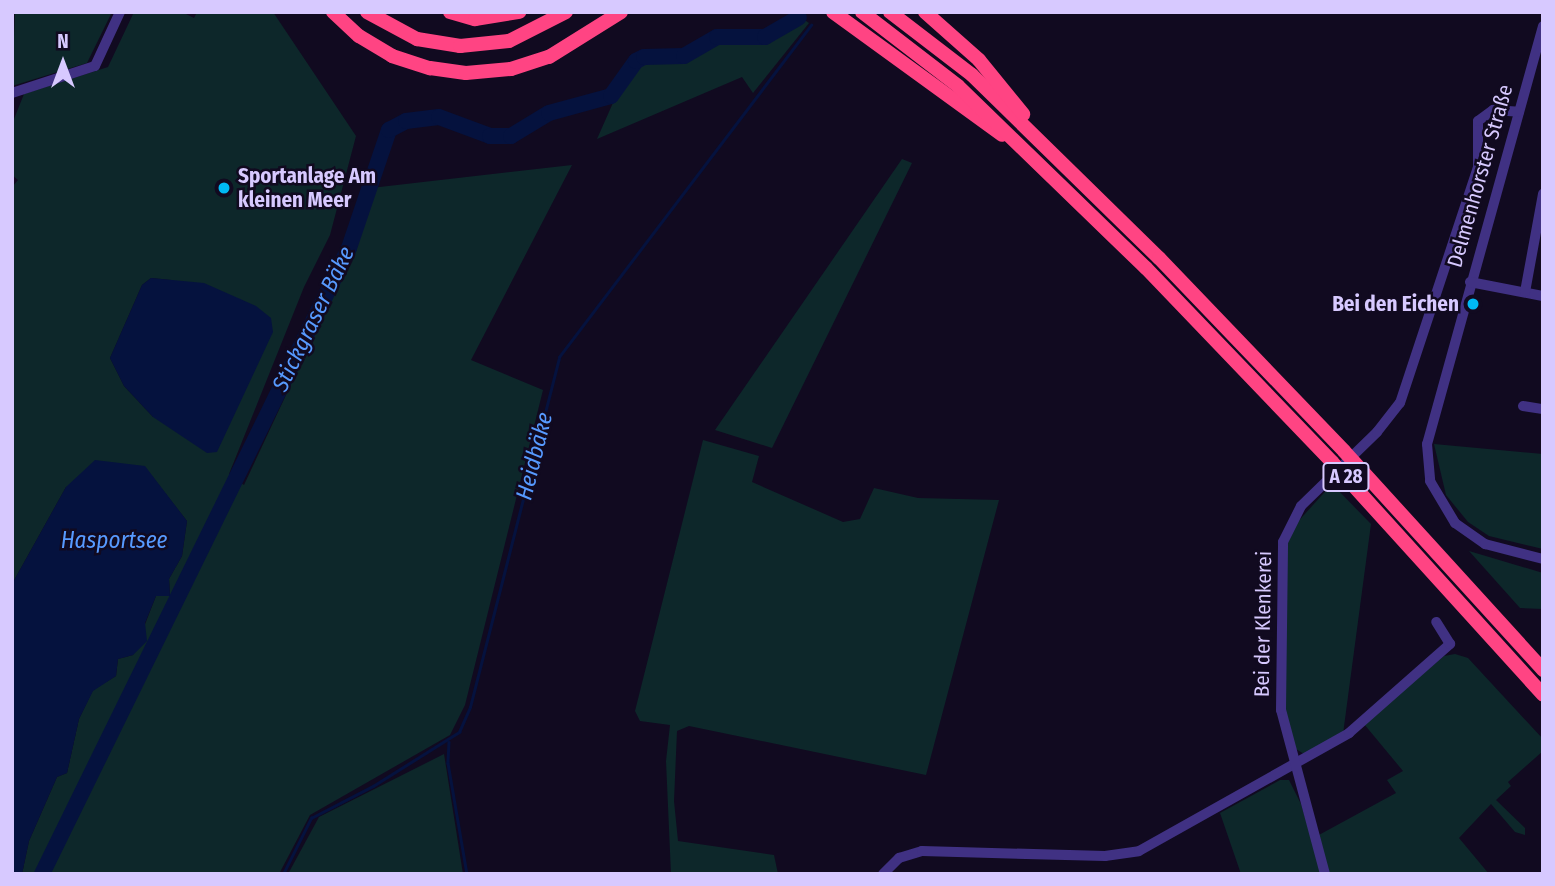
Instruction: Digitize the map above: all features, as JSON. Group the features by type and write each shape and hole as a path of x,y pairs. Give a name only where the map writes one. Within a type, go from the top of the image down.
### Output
{"highway":[{"path":"333,12 392,56 430,68 466,73 511,69 549,57 621,12"},
{"path":"367,12 417,39 460,46 509,41 566,12"},
{"path":"450,12 475,19 519,12"},
{"path":"833,12 1038,160"},
{"name":"A 28","path":"862,12 958,86 1038,160 1232,356 1458,599 1543,695"},
{"name":"A 28","path":"890,12 972,75 1044,143 1263,366 1543,670"},
{"path":"925,12 994,76 1044,143"}],"street":[{"path":"12,93 94,66 121,12"},
{"name":"Delmenhorster Straße","path":"1543,26 1429,427 1430,481 1446,512 1469,535 1500,550 1543,559"},
{"name":"Bei der Klenkerei","path":"1325,874 1294,767 1281,710 1280,565 1290,524 1314,492 1377,432 1400,403 1478,167 1478,121 1493,110 1519,112"},
{"path":"1525,292 1543,194"},
{"path":"1470,282 1543,296"},
{"path":"1523,407 1543,409"},
{"path":"883,874 899,858 922,851 1122,855 1294,767 1349,733 1447,648 1449,636 1436,622"}],"green space":[{"path":"15,12 112,12 87,63 12,86"},
{"path":"134,12 182,12 194,18 197,12 273,12 356,136 330,235 304,287 229,474 244,485 357,243 371,188 572,165 471,360 543,390 465,705 450,735 310,815 279,874 48,874 160,650 65,811 35,874 22,874 29,841 57,777 67,773 79,719 93,690 116,676 118,659 133,655 156,596 170,596 169,579 182,556 187,521 144,466 66,487 12,584 12,187 18,180 12,175 12,124 24,94 108,67","holes":["151,278 171,280 153,417 124,386 110,358 142,285"]},
{"path":"803,19 809,23 753,93 742,77 597,139 616,96 640,63 693,56 718,42 768,41"},
{"path":"902,159 912,163 772,448 715,430"},
{"path":"703,440 759,456 752,482 843,522 860,519 874,488 918,498 999,500 926,775 689,726 677,731 674,801 678,841 774,855 778,874 671,874 666,761 670,725 640,721 635,711"},
{"path":"1434,444 1543,454 1543,549 1489,536 1468,522 1446,495"},
{"path":"1332,484 1371,524 1343,734 1304,754 1296,749 1284,716 1286,549 1293,527"},
{"path":"1469,551 1543,573 1543,609 1520,608"},
{"path":"1455,654 1468,658 1543,739 1543,751 1508,782 1511,786 1496,800 1525,828 1525,835 1515,832 1491,804 1459,838 1489,874 1328,874 1317,836 1396,793 1387,780 1403,771 1364,724 1444,656"},
{"path":"444,754 463,874 288,874 319,817"},
{"path":"1280,780 1289,780 1301,804 1322,874 1241,874 1220,813"}],"water":[{"path":"151,278 204,283 256,306 271,318 273,332 217,452 207,453 153,417 124,386 110,358 142,285"},
{"name":"Hasportsee","path":"95,460 145,466 187,521 182,556 169,579 170,596 156,596 145,623 147,641 133,655 118,659 116,676 93,691 79,719 67,773 57,777 29,841 22,874 12,874 12,584 66,487"}],"waterway":[{"name":"Stickgraser Bäke","path":"42,874 349,248 389,130 406,121 439,117 490,136 511,136 549,113 611,96 636,61 644,57 684,56 717,37 765,37 799,17"},
{"name":"Heidbäke","path":"283,874 311,818 373,786 459,732 470,707 559,357 811,25"},
{"path":"449,742 448,763 467,874"}],"place":[{"name":"Sportanlage Am kleinen Meer","path":"224,188"},
{"name":"Bei den Eichen","path":"1473,304"}]}
